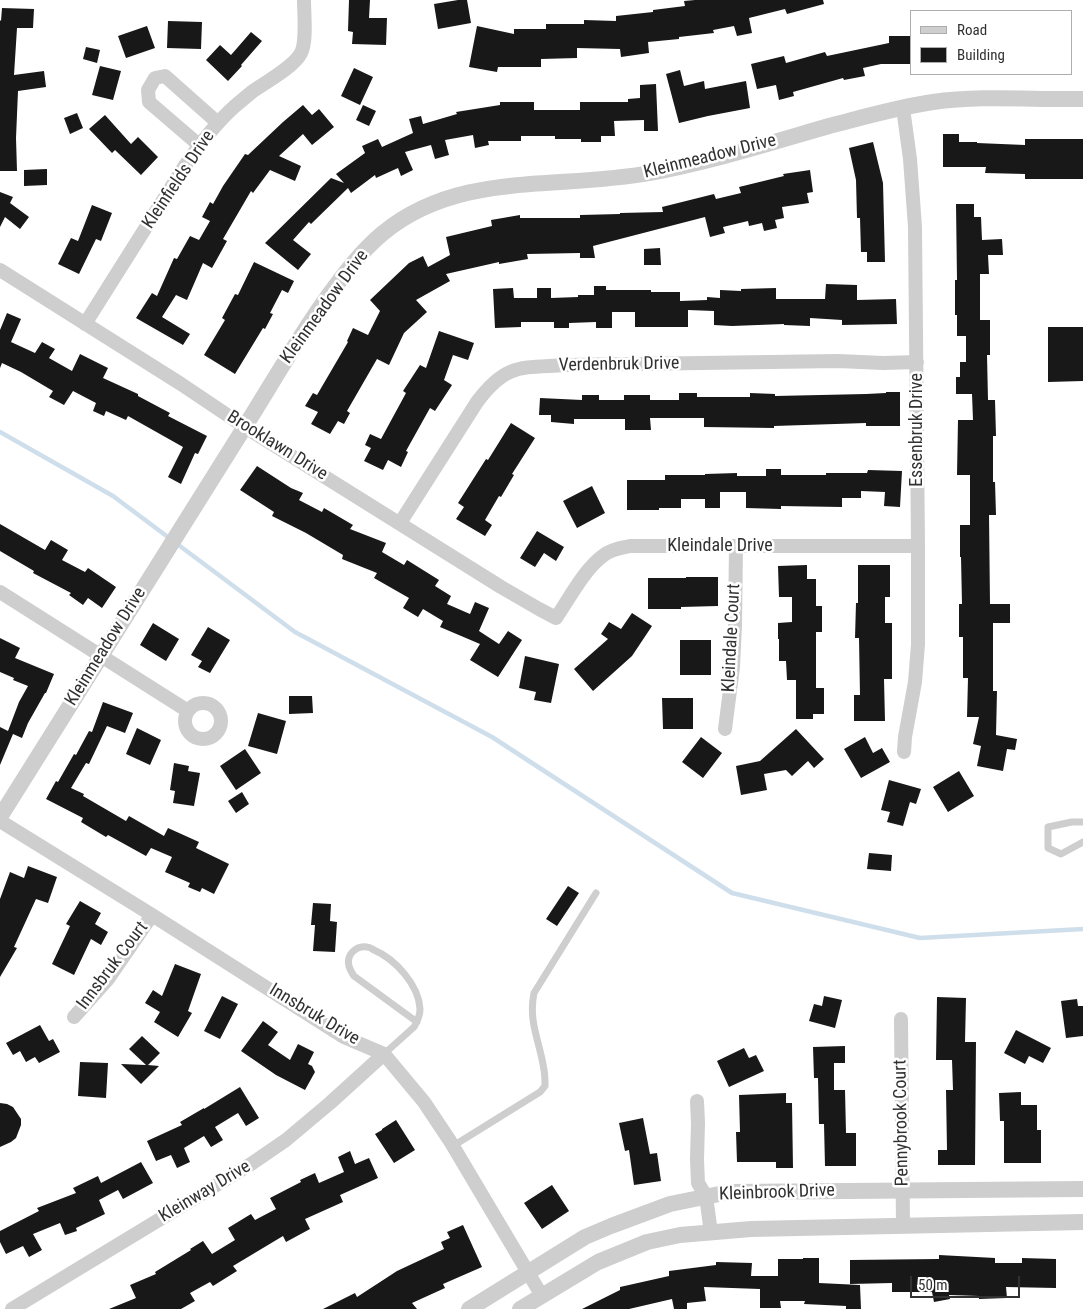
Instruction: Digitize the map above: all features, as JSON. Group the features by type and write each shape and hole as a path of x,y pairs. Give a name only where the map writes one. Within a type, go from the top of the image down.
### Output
{"street":[{"name":"Kleinfields Drive","path":"85,324 199,145 218,123 252,92 294,62 302,52 304,0"},
{"path":"199,145 149,102 148,90 155,78 165,76 218,123"},
{"name":"Kleinmeadow Drive","path":"0,817 300,336 356,258 400,220 436,202 476,190 646,174 690,165 869,115 935,102 978,98 1083,99"},
{"name":"Essenbruk Drive","path":"903,108 910,159 915,227 918,546 918,644 915,682 904,752"},
{"name":"Brooklawn Drive","path":"0,270 181,384 244,427 501,587 556,618"},
{"name":"Verdenbruk Drive","path":"400,523 478,402 497,379 510,371 523,368 565,365 838,361 917,362"},
{"name":"Kleindale Drive","path":"556,618 588,571 606,554 617,548 630,546 918,546"},
{"name":"Kleindale Court","path":"725,729 735,625 736,546"},
{"path":"0,592 188,711"},
{"name":"Innsbruk Drive","path":"0,821 344,1037 384,1054 424,1102 453,1146 542,1296"},
{"name":"Innsbruk Court","path":"74,1017 108,978 152,915"},
{"name":"Pennybrook Court","path":"901,1019 903,1226"},
{"name":"Kleinway Drive","path":"12,1309 252,1164 293,1134 384,1054"},
{"path":"697,1101 698,1183 706,1196 711,1233"},
{"name":"Kleinbrook Drive","path":"468,1309 586,1237 670,1204 706,1196 729,1192 1083,1189"},
{"name":"Kleinbrook Drive","path":"520,1309 598,1262 647,1242 680,1235 751,1229 1083,1222"}],"lane":[{"path":"1083,822 1072,822 1048,827 1048,848 1061,854 1083,842"},
{"path":"453,1146 532,1098 545,1086 544,1070 534,1029 532,1006 534,993 596,893"},
{"path":"384,1054 414,1027 417,1022 420,1011 418,1000 405,974 381,952 367,947 358,948 352,952 349,958 349,967 354,976 417,1022"}],"building":[{"path":"349,0 370,0 369,18 387,18 386,45 352,44 353,32 348,31"},
{"path":"467,0 471,23 438,29 434,4"},
{"path":"823,0 824,4 787,14 785,9 749,18 752,33 737,36 734,26 713,30 714,33 648,42 649,53 621,57 620,49 577,48 577,58 541,59 541,67 498,67 497,72 469,67 477,26 514,34 514,29 546,29 546,24 584,24 584,20 616,21 616,16 685,6 684,1"},
{"path":"2,8 34,9 33,28 17,28 14,75 44,71 46,87 18,91 17,171 0,171 0,20"},
{"path":"168,21 202,22 201,49 167,48"},
{"path":"147,26 155,48 126,58 118,36"},
{"path":"251,32 262,41 228,81 206,60 220,45 231,55"},
{"path":"889,36 910,36 910,64 881,64 863,68 865,76 844,80 843,78 793,92 794,96 779,100 776,85 757,89 751,64 784,56 786,63 825,52 827,56 889,43"},
{"path":"86,47 100,50 97,63 83,59"},
{"path":"100,66 121,71 113,100 92,95"},
{"path":"354,68 373,77 360,105 341,96"},
{"path":"680,70 684,86 704,81 705,89 746,81 750,108 679,123 666,74"},
{"path":"656,84 658,131 644,131 644,120 614,121 615,136 601,136 601,142 581,142 581,139 555,139 555,136 521,136 521,141 488,141 489,145 475,148 473,135 445,140 449,155 435,159 431,145 405,152 413,170 401,176 398,168 376,178 375,175 351,193 348,188 311,224 309,222 293,240 311,254 298,270 265,243 331,178 344,183 336,174 365,153 362,146 378,139 382,147 413,133 409,119 421,116 423,124 457,114 456,112 500,105 500,102 534,102 534,110 580,110 580,102 628,102 628,99 640,98 640,85"},
{"path":"303,105 312,115 319,109 334,127 312,145 303,134 279,156 301,166 295,181 270,170 253,193 251,191 223,239 227,241 212,268 203,263 187,300 176,295 162,317 190,334 183,345 136,318 152,293 157,296 174,258 177,259 190,236 199,240 210,221 202,217 210,202 213,204 245,154 248,155"},
{"path":"363,105 376,111 369,126 356,120"},
{"path":"77,113 83,128 70,134 64,118"},
{"path":"105,115 131,144 138,137 158,157 141,175 115,150 112,153 89,129"},
{"path":"943,134 959,134 959,142 1025,145 1025,139 1083,139 1083,179 1025,179 1025,174 985,173 986,167 943,167"},
{"path":"873,142 883,183 885,262 867,262 867,252 861,252 860,218 857,218 856,180 849,148"},
{"path":"47,169 47,185 24,186 24,170"},
{"path":"810,170 813,192 807,193 809,203 782,207 784,218 775,220 777,228 764,231 762,223 749,226 748,221 723,227 725,233 710,237 705,217 593,246 595,258 580,258 580,253 527,254 528,259 499,264 499,262 446,274 450,281 416,300 427,312 404,333 389,365 377,359 347,411 350,413 344,424 338,421 330,434 311,424 318,412 305,406 313,393 317,395 348,342 353,328 368,335 380,311 370,300 409,263 423,256 428,267 450,255 446,237 492,226 491,220 520,215 520,218 580,218 580,215 663,212 662,207 714,194 716,199 741,193 739,187 784,176 783,174"},
{"path":"0,192 13,197 10,203 29,217 20,229 5,217 0,227"},
{"path":"956,204 974,204 974,217 981,217 982,240 1002,239 1003,255 988,255 989,274 980,274 980,320 990,320 990,355 987,355 988,400 995,400 996,436 993,436 993,482 995,482 996,515 989,515 990,604 1010,604 1010,623 993,623 993,691 997,691 996,735 1017,739 1015,750 1007,749 1003,771 977,766 981,746 973,744 979,717 967,717 968,678 963,678 963,637 959,637 959,604 962,604 960,525 970,525 970,475 957,475 958,420 973,420 972,394 956,394 956,377 960,377 960,362 966,362 966,336 957,336 957,315 955,315 955,280 957,280"},
{"path":"92,205 112,213 101,241 96,239 79,274 58,264 71,238 78,241"},
{"path":"660,248 661,265 644,265 644,249"},
{"path":"254,262 294,281 288,293 282,290 270,313 273,314 265,329 263,328 235,374 204,355 225,320 222,318 235,294 238,295"},
{"path":"826,284 857,285 857,300 896,299 897,324 842,325 842,320 810,318 810,326 784,324 714,325 714,311 688,310 688,327 635,327 635,312 612,312 612,328 596,328 596,322 569,323 569,328 554,328 554,322 521,322 521,327 495,328 493,289 513,288 514,298 537,298 537,288 551,288 551,298 594,295 594,286 606,286 606,290 680,292 680,301 707,300 707,297 720,298 720,290 741,291 741,289 776,288 776,299 825,299"},
{"path":"7,313 21,319 11,342 35,353 42,342 55,349 49,358 72,371 80,354 108,368 103,378 138,394 138,396 170,413 168,416 207,436 198,454 195,453 181,484 168,477 183,447 128,416 126,420 106,411 104,416 93,411 96,403 73,391 64,405 49,397 53,391 21,372 2,363 0,368 0,330"},
{"path":"1048,327 1083,327 1083,381 1048,382"},
{"path":"439,331 474,343 468,360 453,355 444,380 452,385 435,411 430,408 406,451 408,452 401,467 388,460 383,470 364,461 371,448 365,445 370,434 381,439 406,393 403,391 420,365 426,368"},
{"path":"900,392 900,426 866,426 866,423 774,426 774,428 704,427 704,418 650,418 651,430 625,430 625,419 574,419 574,424 551,422 551,415 539,415 540,398 582,400 582,395 599,395 599,400 624,400 624,395 650,395 650,400 679,400 679,393 697,393 697,397 750,397 750,393 775,394 775,396"},
{"path":"511,423 535,438 512,474 514,475 501,497 499,496 485,520 492,525 485,536 456,519 464,507 458,503"},
{"path":"257,466 291,488 303,493 299,500 322,512 324,508 353,525 350,529 386,543 382,552 404,565 407,560 439,580 435,586 451,596 447,604 470,614 475,602 489,608 479,631 499,644 508,631 522,640 498,677 470,660 480,644 440,627 443,621 423,609 418,617 403,608 409,598 374,578 377,573 342,559 343,555 272,516 274,512 240,490"},
{"path":"766,469 781,469 781,475 867,473 868,470 902,471 900,507 884,506 885,492 861,491 861,498 842,498 842,507 781,506 781,509 746,508 746,492 720,492 720,508 705,508 705,499 681,499 681,508 627,510 627,480 665,480 665,475 737,473 737,476 766,476"},
{"path":"592,486 605,513 577,528 563,501"},
{"path":"0,524 45,550 51,540 68,550 62,560 85,572 88,568 116,587 102,608 88,598 83,605 69,595 71,593 33,573 34,571 0,551"},
{"path":"537,531 564,547 556,561 544,553 535,567 520,558"},
{"path":"807,565 807,579 816,579 816,606 822,606 822,632 816,632 816,688 824,688 824,714 813,714 813,719 796,719 796,680 787,680 786,661 779,661 778,639 778,623 792,622 792,597 779,597 778,566"},
{"path":"858,565 890,565 890,597 885,597 885,623 892,623 892,679 884,679 885,721 854,721 854,695 860,695 859,638 855,638 856,603 858,603"},
{"path":"718,577 718,606 648,609 648,578"},
{"path":"632,613 652,626 632,656 593,691 574,669 608,639 601,634 609,622 621,629"},
{"path":"153,623 179,639 166,661 140,645"},
{"path":"208,627 230,640 210,673 198,667 202,661 191,655"},
{"path":"0,638 20,648 15,658 54,674 22,738 13,734 0,765 0,727 8,731 19,702 28,686 0,672"},
{"path":"680,640 711,640 711,675 680,675"},
{"path":"525,656 559,664 551,703 534,700 536,692 519,688"},
{"path":"289,696 312,696 313,713 289,714"},
{"path":"662,698 693,698 693,729 663,729"},
{"path":"103,702 133,713 125,733 107,726 89,764 86,763 71,788 84,794 83,796 126,821 129,816 164,836 168,828 199,842 196,848 229,864 214,894 202,888 200,892 188,887 190,883 165,872 172,857 151,848 146,856 108,835 106,837 81,822 83,818 46,799 74,754 76,755 89,731 92,732"},
{"path":"258,713 286,721 277,754 248,746"},
{"path":"137,728 161,740 150,765 126,754"},
{"path":"796,729 824,759 814,768 808,761 792,776 786,770 764,774 767,790 741,795 736,766 760,761"},
{"path":"701,737 722,753 703,778 682,762"},
{"path":"865,737 873,753 882,748 890,762 861,778 844,749"},
{"path":"245,749 261,773 236,790 220,766"},
{"path":"174,763 189,766 188,771 200,773 194,806 173,803 175,791 170,790"},
{"path":"959,771 974,796 948,812 933,787"},
{"path":"889,780 921,789 916,804 910,802 903,826 887,822 890,812 881,810"},
{"path":"242,792 249,804 236,813 228,801"},
{"path":"869,853 892,855 891,871 867,869"},
{"path":"28,866 57,877 48,903 36,899 14,947 17,948 0,977 0,899 10,872 24,878"},
{"path":"568,886 579,893 557,926 546,919"},
{"path":"80,901 101,913 95,924 108,932 101,945 91,939 74,975 52,964 70,926 66,924"},
{"path":"313,903 331,904 330,921 337,922 335,952 313,951 315,925 311,925"},
{"path":"175,964 201,974 188,1011 192,1013 178,1037 154,1022 160,1012 145,1003 153,990 162,996"},
{"path":"222,996 238,1004 220,1039 204,1031"},
{"path":"824,996 842,1000 835,1028 809,1021 814,1004 822,1006"},
{"path":"937,997 966,998 965,1042 976,1042 975,1165 938,1165 938,1150 947,1150 946,1090 953,1090 952,1060 936,1060"},
{"path":"1077,999 1078,1006 1083,1006 1083,1036 1066,1038 1061,1001"},
{"path":"263,1021 278,1032 268,1045 290,1060 298,1044 314,1052 308,1064 312,1066 315,1072 305,1090 276,1075 241,1051"},
{"path":"40,1025 49,1041 53,1039 60,1052 39,1063 35,1057 26,1062 20,1051 13,1055 6,1043"},
{"path":"1016,1030 1051,1048 1043,1063 1029,1056 1025,1064 1004,1053"},
{"path":"142,1036 160,1053 148,1065 159,1066 141,1084 121,1064 146,1065 129,1049"},
{"path":"845,1046 845,1063 834,1063 834,1090 845,1090 846,1133 856,1133 856,1166 825,1166 824,1124 819,1124 818,1078 814,1078 813,1047"},
{"path":"744,1048 749,1058 756,1055 764,1071 729,1087 717,1061"},
{"path":"80,1062 108,1063 106,1098 78,1096"},
{"path":"240,1087 259,1118 246,1126 238,1113 215,1127 223,1140 211,1147 204,1136 184,1148 190,1162 177,1168 171,1155 156,1161 147,1141 182,1125 180,1122"},
{"path":"1021,1092 1021,1105 1037,1105 1037,1130 1041,1130 1041,1163 1004,1163 1004,1121 1000,1121 999,1093"},
{"path":"786,1093 786,1103 792,1103 793,1168 776,1168 776,1162 737,1162 736,1132 740,1132 739,1095"},
{"path":"0,1103 13,1107 21,1119 21,1125 16,1138 0,1147"},
{"path":"643,1118 650,1154 657,1153 661,1181 634,1185 629,1150 625,1151 619,1123"},
{"path":"396,1120 415,1150 394,1163 375,1134"},
{"path":"350,1151 355,1164 369,1158 378,1178 340,1195 343,1202 305,1219 310,1229 286,1242 283,1236 233,1266 237,1271 213,1286 210,1282 190,1293 195,1301 181,1309 109,1309 136,1298 130,1285 156,1274 155,1272 203,1241 212,1254 235,1240 228,1228 251,1214 255,1220 276,1209 270,1198 301,1182 300,1180 315,1173 319,1183 344,1172 338,1157"},
{"path":"141,1162 153,1183 123,1199 118,1190 99,1200 105,1214 76,1228 77,1231 65,1235 60,1223 33,1234 42,1250 29,1257 23,1246 6,1254 0,1242 0,1231 39,1211 37,1208 76,1193 73,1188 98,1176 101,1183"},
{"path":"552,1185 569,1211 542,1229 524,1203"},
{"path":"463,1225 482,1267 443,1284 445,1288 412,1303 417,1309 323,1309 355,1293 357,1297 397,1271 444,1249 441,1242 450,1238 447,1232"},
{"path":"939,1255 995,1258 995,1263 1022,1263 1022,1258 1056,1259 1056,1288 1006,1287 1007,1298 979,1299 979,1296 949,1295 950,1299 934,1302 932,1292 892,1292 892,1283 850,1284 850,1260 939,1259"},
{"path":"819,1258 819,1283 860,1285 861,1309 846,1309 846,1306 804,1304 805,1301 780,1301 781,1308 760,1308 760,1289 704,1287 706,1301 687,1303 687,1309 674,1309 672,1299 629,1309 582,1309 620,1290 620,1287 669,1276 669,1271 716,1265 716,1262 752,1263 751,1276 778,1276 778,1259"}],"waterway":[{"path":"0,432 113,496 295,632 492,737 732,893 920,938 1083,929"}]}
